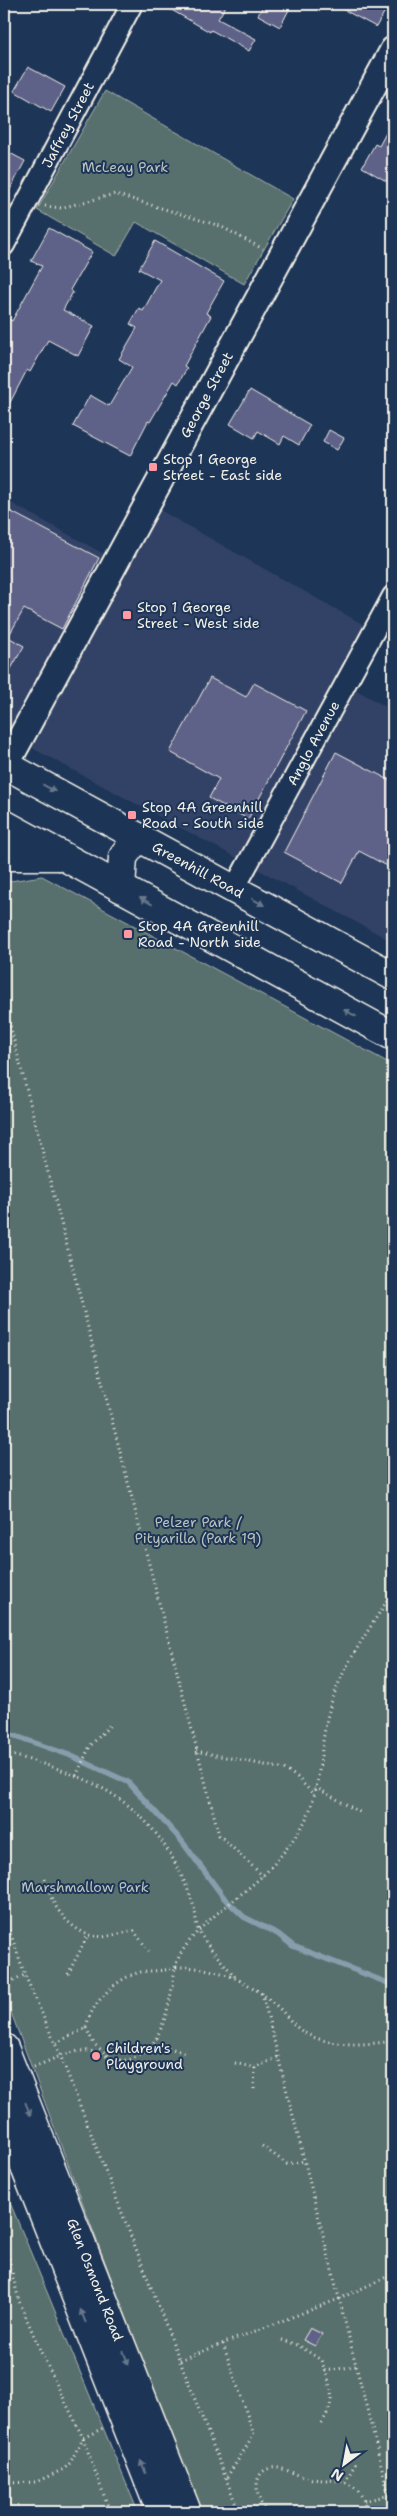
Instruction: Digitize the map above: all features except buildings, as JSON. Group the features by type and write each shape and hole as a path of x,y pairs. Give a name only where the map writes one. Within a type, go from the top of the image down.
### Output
{"main road":[{"name":"Greenhill Road","path":"4,766 393,976"},
{"path":"4,824 393,1036"},
{"path":"121,888 123,858 138,837"},
{"path":"4,856 64,856"},
{"name":"Glen Osmond Road","path":"4,2048 187,2512"},
{"name":"Glen Osmond Road","path":"4,2114 160,2512"}],"street":[{"name":"Jaffrey Street","path":"4,245 132,4"},
{"name":"George Street","path":"4,766 391,59"},
{"name":"Anglo Avenue","path":"234,889 393,596"}],"path":[{"path":"30,197 49,207 61,208 115,194 220,226 282,258"},
{"path":"4,1002 219,1836 263,1876"},
{"path":"25,2071 61,2057 88,2050 120,2060 138,2056 157,2038 167,2013 175,1967 186,1944 263,1876 299,1832 307,1818 314,1795 329,1708 344,1670 393,1591"},
{"path":"76,1776 90,1746 112,1723"},
{"path":"196,1751 284,1768 297,1777 314,1795"},
{"path":"4,1753 76,1776 110,1790 136,1810 163,1844 183,1878 199,1932 238,1980"},
{"path":"315,1787 363,1814"},
{"path":"45,1879 52,1902 77,1930 88,1935 103,1937 134,1931 148,1951"},
{"path":"4,1915 26,1975 56,2044 240,2512"},
{"path":"68,1974 88,1935"},
{"path":"112,2058 94,2044 86,2028 88,2018 94,2007 123,1981 137,1973 160,1972 175,1967 212,1969 238,1980 262,1993 296,2026 316,2038 352,2044 393,2041"},
{"path":"4,1984 26,1975"},
{"path":"262,1993 393,2512"},
{"path":"56,2044 86,2028"},
{"path":"157,2038 170,2048 186,2054"},
{"path":"234,2063 256,2068 278,2058"},
{"path":"254,2089 256,2068"},
{"path":"262,2146 287,2164 304,2161"},
{"path":"4,2239 20,2301 41,2352 83,2438 110,2512"},
{"path":"180,2360 339,2299 393,2274"},
{"path":"282,2340 298,2345 318,2357 325,2371 330,2388 332,2406 321,2424"},
{"path":"223,2344 254,2435 226,2477"},
{"path":"325,2371 356,2366"},
{"path":"4,2483 36,2482 64,2469 70,2464 83,2438 124,2418"},
{"path":"345,2482 357,2461"},
{"path":"267,2512 257,2493 258,2480 269,2469 282,2469 315,2480 337,2479 345,2482 356,2490 364,2501 365,2512"},
{"path":"364,2501 389,2495"}],"shaded area":[{"path":"4,499 106,555 156,508 382,635 353,688 393,711 393,942 4,733"}],"green space":[{"name":"McLeay Park","path":"105,91 293,199 244,284 136,222 116,256 37,210"},
{"name":"Pelzer Park / Pityarilla (Park 19)","path":"42,876 393,1065 393,2512 199,2512 4,1994 4,882"},
{"path":"4,2188 138,2512 4,2512"}],"waterway":[{"path":"4,1732 69,1755 128,1782 181,1840 225,1899 244,1917 278,1934 293,1946 393,1985"}],"place":[{"name":"Stop 1 George Street - East side","path":"153,467"},
{"name":"Stop 1 George Street - West side","path":"127,615"},
{"name":"Stop 4A Greenhill Road - South side","path":"132,815"},
{"name":"Stop 4A Greenhill Road - North side","path":"128,934"},
{"name":"Children's Playground","path":"96,2056"}],"park label":[{"name":"Marshmallow Park","path":"85,1887"}]}
